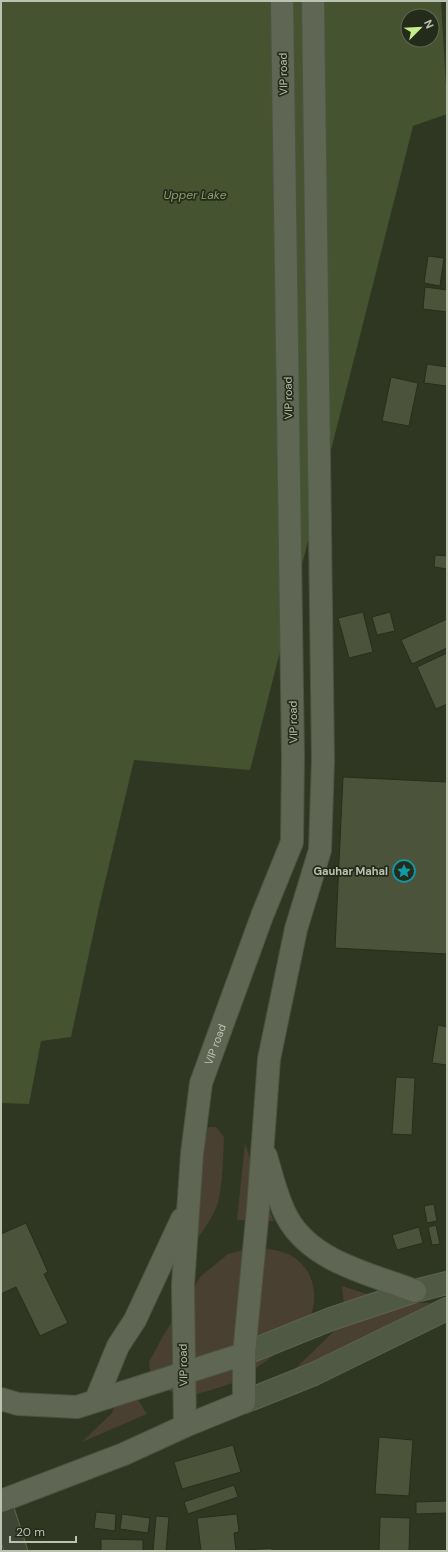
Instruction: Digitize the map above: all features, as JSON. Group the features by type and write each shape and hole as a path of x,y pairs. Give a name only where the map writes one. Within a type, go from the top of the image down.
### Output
{"main road":[{"name":"VIP road","path":"185,1426 183,1373 183,1285 192,1154 201,1083 262,916 292,842 293,757 282,1"},
{"path":"244,1402 244,1354 269,1058 296,929 320,850 323,760 313,1"},
{"path":"262,1147 287,1218 311,1247 339,1262 415,1291"},
{"path":"86,1404 118,1346 135,1320 188,1208"},
{"path":"1,1399 18,1404 86,1404 244,1354 331,1319 415,1291 447,1283"},
{"path":"1,1501 124,1454 185,1426 314,1374 447,1309"}],"street":[{"path":"1,1504 16,1551"}],"shaded area":[{"path":"209,1127 216,1127 224,1137 220,1193 216,1208 204,1230 153,1287 186,1176 201,1136"},
{"path":"245,1143 256,1177 274,1221 237,1220"},
{"path":"254,1247 276,1250 291,1255 303,1266 309,1275 313,1285 314,1296 313,1306 306,1327 295,1340 235,1382 192,1395 172,1392 163,1388 151,1378 149,1362 163,1336 201,1276 228,1254"},
{"path":"342,1286 395,1303 431,1303 291,1373 334,1331 344,1304"},
{"path":"125,1380 147,1414 82,1442 112,1413"}],"water":[{"name":"Upper Lake","path":"1,1 441,1 447,114 413,126 250,770 134,760 99,907 71,1037 41,1041 29,1104 1,1103"}],"building":[{"path":"428,256 444,258 440,286 424,283"},
{"path":"425,287 447,290 447,312 423,309"},
{"path":"427,364 447,367 447,386 424,383"},
{"path":"391,377 418,383 409,426 382,421"},
{"path":"435,555 447,556 447,569 434,567"},
{"path":"363,612 373,652 349,658 338,618"},
{"path":"390,612 395,631 377,635 372,617"},
{"path":"447,619 447,648 412,664 401,640"},
{"path":"447,653 447,704 436,709 417,667"},
{"path":"343,777 447,782 447,954 335,948"},
{"path":"438,1025 447,1027 447,1065 432,1063"},
{"path":"396,1077 415,1078 412,1135 392,1134"},
{"path":"434,1204 437,1221 427,1223 424,1206"},
{"path":"26,1223 48,1272 44,1274 68,1323 40,1336 16,1287 1,1294 1,1234"},
{"path":"436,1225 440,1244 432,1245 428,1227"},
{"path":"419,1227 423,1243 397,1250 392,1235"},
{"path":"379,1437 413,1440 409,1496 375,1494"},
{"path":"233,1445 241,1472 182,1489 174,1462"},
{"path":"234,1485 238,1497 188,1514 184,1502"},
{"path":"447,1501 447,1513 416,1514 416,1502"},
{"path":"96,1512 116,1514 115,1531 94,1528"},
{"path":"122,1514 150,1518 148,1533 120,1529"},
{"path":"237,1514 239,1532 234,1533 236,1551 201,1551 197,1518"},
{"path":"156,1516 169,1517 166,1551 153,1551"},
{"path":"380,1517 410,1518 409,1551 379,1551"},
{"path":"101,1539 143,1540 143,1551 101,1551"},
{"path":"272,1548 272,1551 246,1551 246,1550"}],"place":[{"name":"Gauhar Mahal","path":"404,871"}]}
